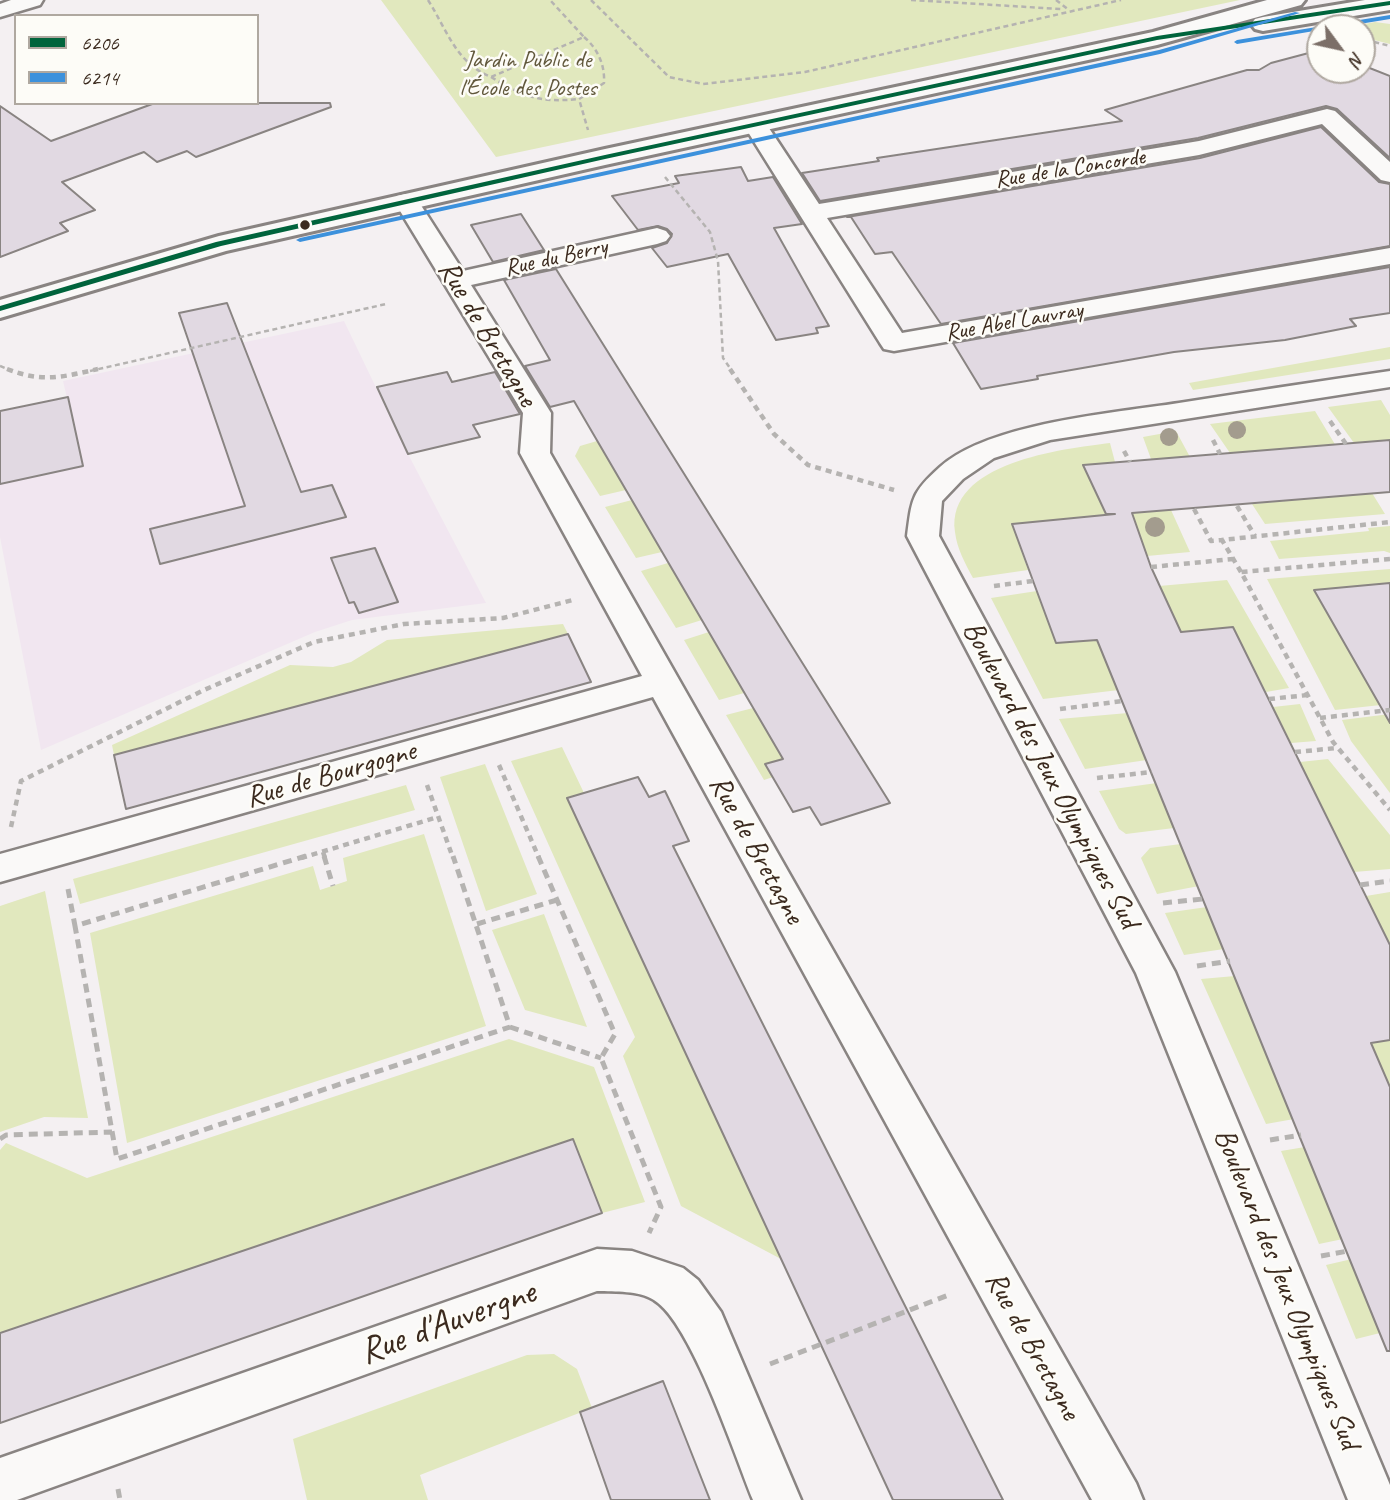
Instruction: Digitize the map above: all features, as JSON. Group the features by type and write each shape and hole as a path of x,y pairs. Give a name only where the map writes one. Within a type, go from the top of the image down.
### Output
{"main road":[{"path":"1157,38 1293,0"},
{"path":"0,309 219,244 407,201 1157,38 1390,1"}],"street":[{"path":"0,11 32,0"},
{"name":"Rue de la Concorde","path":"811,213 1199,148 1327,116 1390,175"},
{"name":"Rue Abel Lauvray","path":"755,124 894,343 1390,256"},
{"name":"Rue de Bretagne","path":"407,201 537,413 535,453 1119,1500"},
{"name":"Rue du Berry","path":"455,281 657,236"},
{"path":"927,499 952,472 984,452 1046,432 1390,379"},
{"name":"Boulevard des Jeux Olympiques Sud","path":"927,499 923,536 1155,972 1372,1500"},
{"name":"Rue de Bourgogne","path":"1,868 663,682"},
{"name":"Rue d'Auvergne","path":"0,1482 597,1270 632,1272 667,1283 682,1294 705,1326 777,1500"}],"path":[{"path":"428,0 458,55 477,73 491,77 521,96 539,103 579,99 604,83 602,61 550,0"},
{"path":"591,0 668,77 703,84 805,72 1121,0"},
{"path":"911,0 1069,10"},
{"path":"1056,0 1069,10"},
{"path":"491,77 584,37"},
{"path":"579,99 586,126"},
{"path":"643,149 710,232 718,261 723,358 774,433 808,465 927,499"},
{"path":"0,366 30,378 53,379 386,304"},
{"path":"1237,506 1255,536"},
{"path":"1194,509 1211,541 1390,522"},
{"path":"1222,540 1338,748 1390,810"},
{"path":"1151,567 1233,559"},
{"path":"1241,572 1390,559"},
{"path":"1,868 21,781 204,690 314,642 404,624 503,618 611,590"},
{"path":"1269,699 1308,695"},
{"path":"1017,714 1123,702"},
{"path":"1321,718 1390,710"},
{"path":"486,732 615,1034 601,1058"},
{"path":"1295,752 1338,748"},
{"path":"415,751 478,924 510,1027"},
{"path":"1054,783 1152,772"},
{"path":"438,817 75,926 117,1158 510,1027 601,1058 661,1207 632,1272"},
{"path":"323,852 333,886"},
{"path":"1360,885 1390,881"},
{"path":"478,924 557,900"},
{"path":"0,1139 6,1135 112,1132"},
{"path":"727,1381 994,1278"}],"shaded area":[{"path":"344,321 408,454 486,603 352,620 315,632 41,750 0,537 0,484 83,466 63,381"}],"green space":[{"name":"Jardin Public de l'École des Postes","path":"381,0 1240,0 496,157"},
{"path":"1376,22 1390,24 1390,44 1376,40"},
{"path":"1390,347 1390,359 1193,390 1189,383"},
{"path":"1381,400 1390,415 1390,440 1354,443 1328,407"},
{"path":"1315,411 1336,446 1230,453 1210,424"},
{"path":"1176,431 1190,457 1151,459 1143,437"},
{"path":"597,441 626,490 600,496 575,456 580,446"},
{"path":"1110,443 1115,462 1083,466 1106,515 1012,524 1028,570 973,578 959,550 955,532 957,508 969,489 988,475 1038,455"},
{"path":"1372,493 1385,514 1265,524 1252,504"},
{"path":"632,500 662,552 636,558 605,507"},
{"path":"1171,510 1190,552 1147,556 1127,514"},
{"path":"1390,526 1390,553 1384,551 1279,559 1270,541 1369,531 1368,528"},
{"path":"668,563 702,620 676,628 641,571"},
{"path":"1390,569 1390,583 1315,590 1390,704 1335,710 1267,579"},
{"path":"1227,580 1289,688 1266,692 1233,627 1181,632 1159,586"},
{"path":"1037,591 1056,643 1097,640 1119,690 1043,699 991,598"},
{"path":"563,624 568,634 114,755 112,745 290,665 333,667 351,662 387,640"},
{"path":"709,632 744,693 719,700 684,640"},
{"path":"1300,704 1316,741 1291,743 1273,707"},
{"path":"753,708 783,759 766,764 773,777 764,780 726,715"},
{"path":"1128,713 1147,760 1085,769 1059,719"},
{"path":"1390,714 1390,793 1351,741 1342,720"},
{"path":"562,747 584,793 567,798 781,1259 681,1206 623,1056 635,1037 511,761"},
{"path":"1328,759 1390,835 1390,869 1354,872 1300,762"},
{"path":"485,764 537,894 486,911 440,777"},
{"path":"1157,783 1174,828 1126,834 1119,829 1099,791"},
{"path":"406,785 415,810 80,904 73,879"},
{"path":"424,834 486,1026 127,1143 90,933 313,866 320,890 347,881 343,858"},
{"path":"1181,844 1199,886 1157,894 1141,858 1150,848"},
{"path":"45,891 88,1118 44,1117 0,1132 0,906"},
{"path":"1390,892 1390,942 1389,942 1366,896"},
{"path":"1207,907 1224,949 1184,955 1165,913"},
{"path":"544,914 587,1027 525,1010 492,930"},
{"path":"1235,976 1294,1119 1266,1124 1201,979"},
{"path":"509,1039 594,1067 645,1202 602,1213 573,1139 0,1333 0,1150 6,1143 87,1178"},
{"path":"1390,1040 1390,1087 1371,1043"},
{"path":"1305,1147 1343,1239 1319,1244 1281,1151"},
{"path":"1352,1259 1380,1333 1356,1339 1326,1265"},
{"path":"554,1354 577,1369 592,1408 420,1475 428,1500 307,1500 293,1439 527,1355"}],"building":[{"path":"1306,54 1306,84 1376,84 1376,70 1390,76 1390,158 1337,109 1326,106 1198,138 820,201 802,173 879,161 877,158 1122,121 1105,110 1247,70 1259,70 1271,63"},
{"path":"330,103 331,107 196,157 187,151 157,162 144,152 62,182 95,210 60,223 68,231 0,257 0,106 51,141 150,105"},
{"path":"1321,127 1379,182 1390,184 1390,246 941,324 892,252 875,254 851,217 847,217 1200,158"},
{"path":"741,167 748,181 773,177 802,224 774,228 829,326 816,328 818,333 776,340 728,254 667,267 652,248 667,243 672,234 658,226 638,230 612,196 679,183 675,176"},
{"path":"521,214 544,250 493,262 471,225"},
{"path":"1390,267 1390,313 1350,319 1356,326 1285,340 1174,352 1037,376 1038,379 981,389 953,343"},
{"path":"556,269 890,803 821,825 810,807 793,812 765,764 783,759 574,401 550,407 525,366 550,360 504,280"},
{"path":"227,303 301,492 332,485 346,517 160,564 150,529 245,506 179,313"},
{"path":"447,372 452,382 495,372 520,414 473,425 480,437 408,454 377,387"},
{"path":"68,397 83,466 0,484 0,411"},
{"path":"1390,440 1390,492 1132,513 1151,567 1181,632 1233,627 1390,945 1390,1040 1371,1043 1390,1087 1390,1351 1387,1351 1097,640 1056,643 1012,524 1115,514 1106,514 1083,465"},
{"path":"375,548 398,602 359,613 354,602 349,603 331,558"},
{"path":"1390,583 1390,723 1314,590"},
{"path":"568,634 591,682 126,809 114,755"},
{"path":"638,777 649,797 665,791 689,841 673,846 1003,1500 893,1500 567,798"},
{"path":"573,1139 602,1213 0,1423 0,1333"},
{"path":"663,1381 710,1500 611,1500 580,1412"}],"transit line":[{"name":"6206","path":"0,309 219,244 605,157 1157,38 1390,3"},
{"name":"6214","path":"300,240 1160,52 1297,13"},
{"name":"6214","path":"1376,19 1390,17"},
{"name":"6214","path":"1237,42 1306,30"}]}
